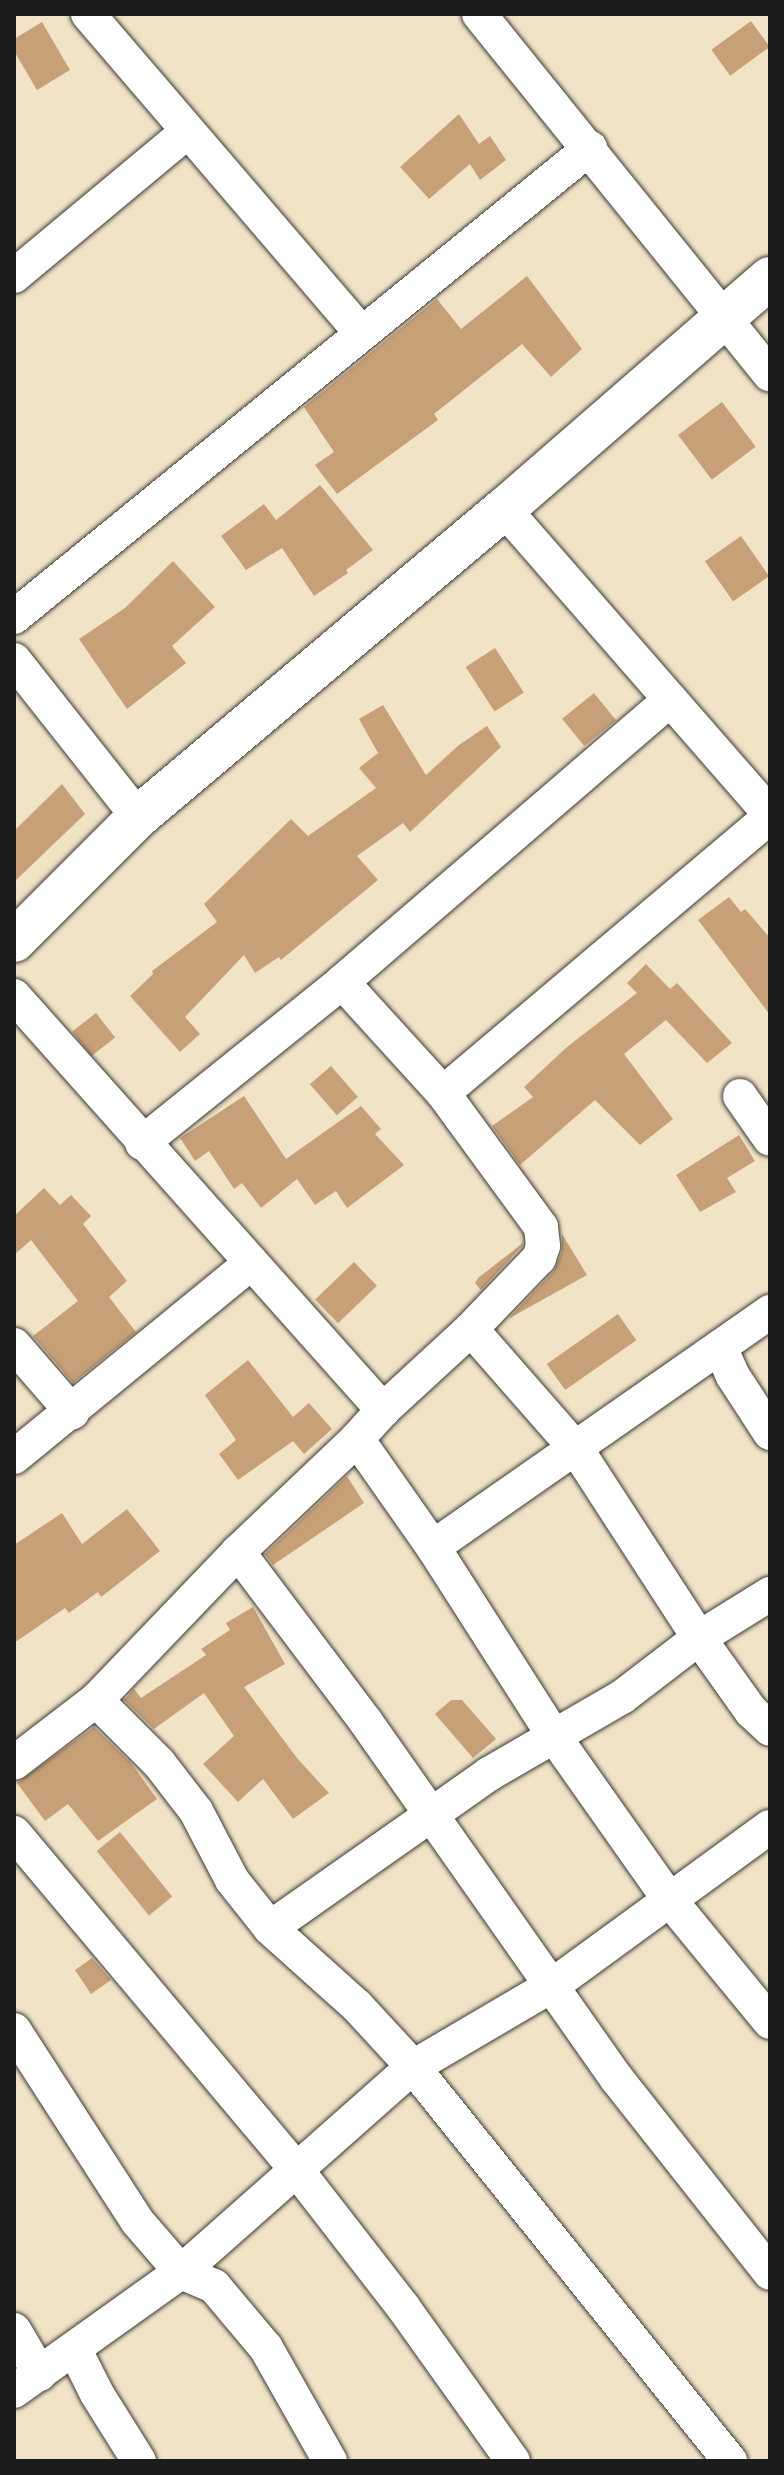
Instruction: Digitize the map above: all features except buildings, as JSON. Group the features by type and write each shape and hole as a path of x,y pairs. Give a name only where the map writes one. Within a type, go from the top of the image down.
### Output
{"street":[{"path":"88,14 362,334"},
{"path":"479,14 770,374"},
{"path":"14,276 187,132"},
{"path":"14,617 590,148"},
{"path":"14,941 138,817 504,509 770,278"},
{"path":"443,1093 770,815 504,509"},
{"path":"14,660 138,817"},
{"path":"142,1143 342,982 670,700"},
{"path":"14,1763 96,1700 238,1552 471,1329 539,1258 543,1246 541,1227 443,1093 342,982"},
{"path":"14,996 383,1410"},
{"path":"740,1096 770,1139"},
{"path":"14,1457 251,1263"},
{"path":"433,1547 577,1450 770,1312"},
{"path":"471,1329 577,1450 699,1638 751,1711 770,1729"},
{"path":"14,1345 72,1412"},
{"path":"720,1347 741,1391 770,1433"},
{"path":"357,1439 433,1547 556,1739 669,1899 770,2022"},
{"path":"238,1552 431,1815 617,2079 770,2273"},
{"path":"270,1928 489,1774 556,1739 622,1697 699,1638 770,1594"},
{"path":"96,1700 159,1763 196,1811 232,1880 270,1928 357,2006 413,2067 730,2461"},
{"path":"14,2330 27,2382 181,2272 413,2067 553,1985 770,1827"},
{"path":"14,1833 296,2169 403,2307 513,2461"},
{"path":"14,2030 137,2221 181,2272 214,2286 266,2348 330,2461"},
{"path":"75,2350 97,2394 139,2461"}]}
